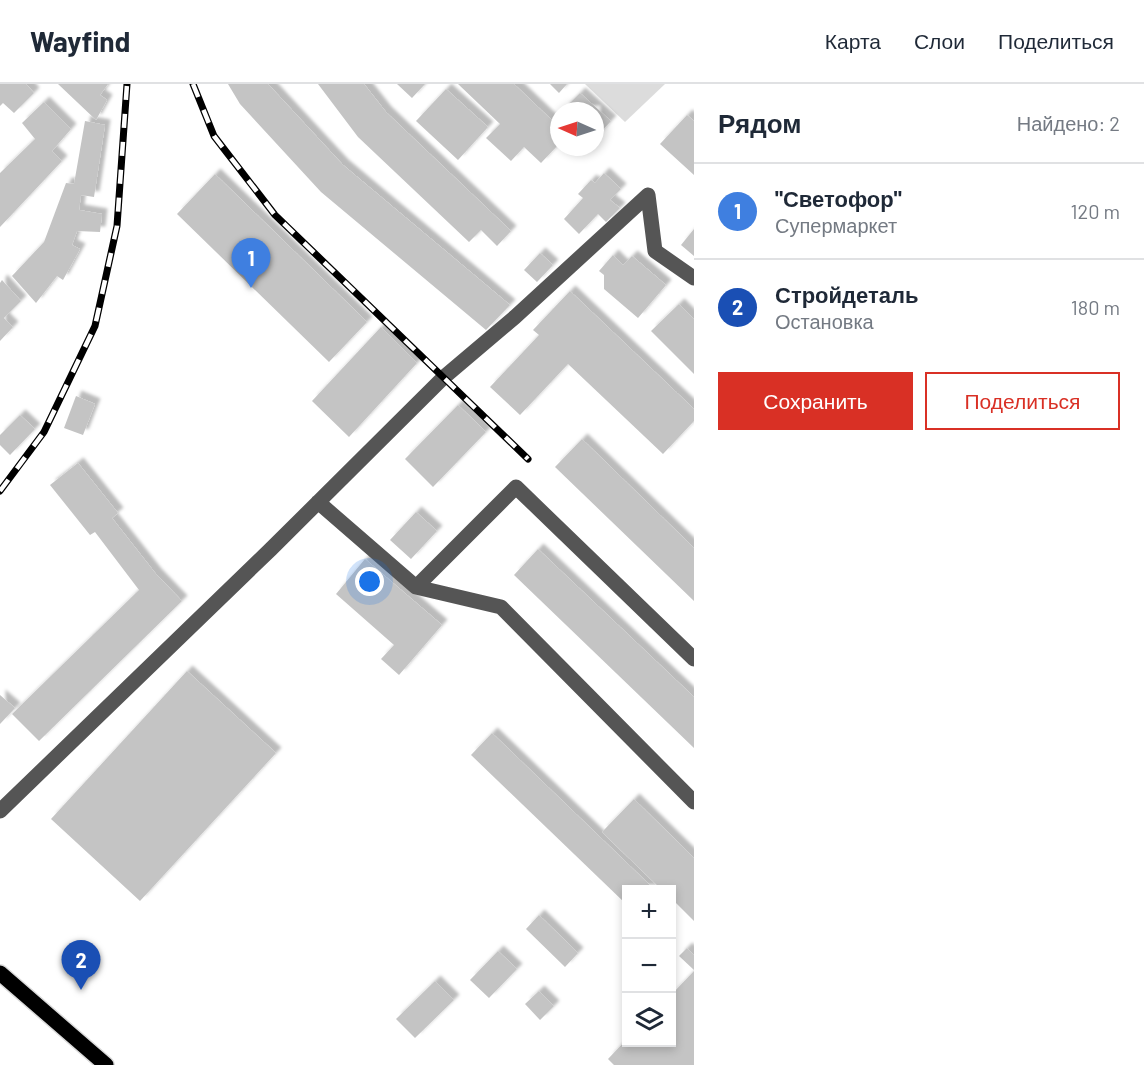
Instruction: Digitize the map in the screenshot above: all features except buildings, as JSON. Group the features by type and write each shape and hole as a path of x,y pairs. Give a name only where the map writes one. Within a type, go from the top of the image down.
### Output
{"main road":[{"path":"0,973 106,1065"}],"lane":[{"path":"0,812 443,378 515,317 648,195 655,251 694,278"},
{"path":"416,587 516,487 694,659"},
{"path":"318,502 416,587 501,607 694,802"}],"shaded area":[{"path":"585,84 665,84 625,122"}],"railway":[{"path":"0,491 44,432 95,326 117,226 127,84"},
{"path":"193,84 214,136 275,215 528,459"}],"place":[{"name":"\"Светофор\"","path":"251,288"},
{"name":"Стройдеталь","path":"81,990"}]}
